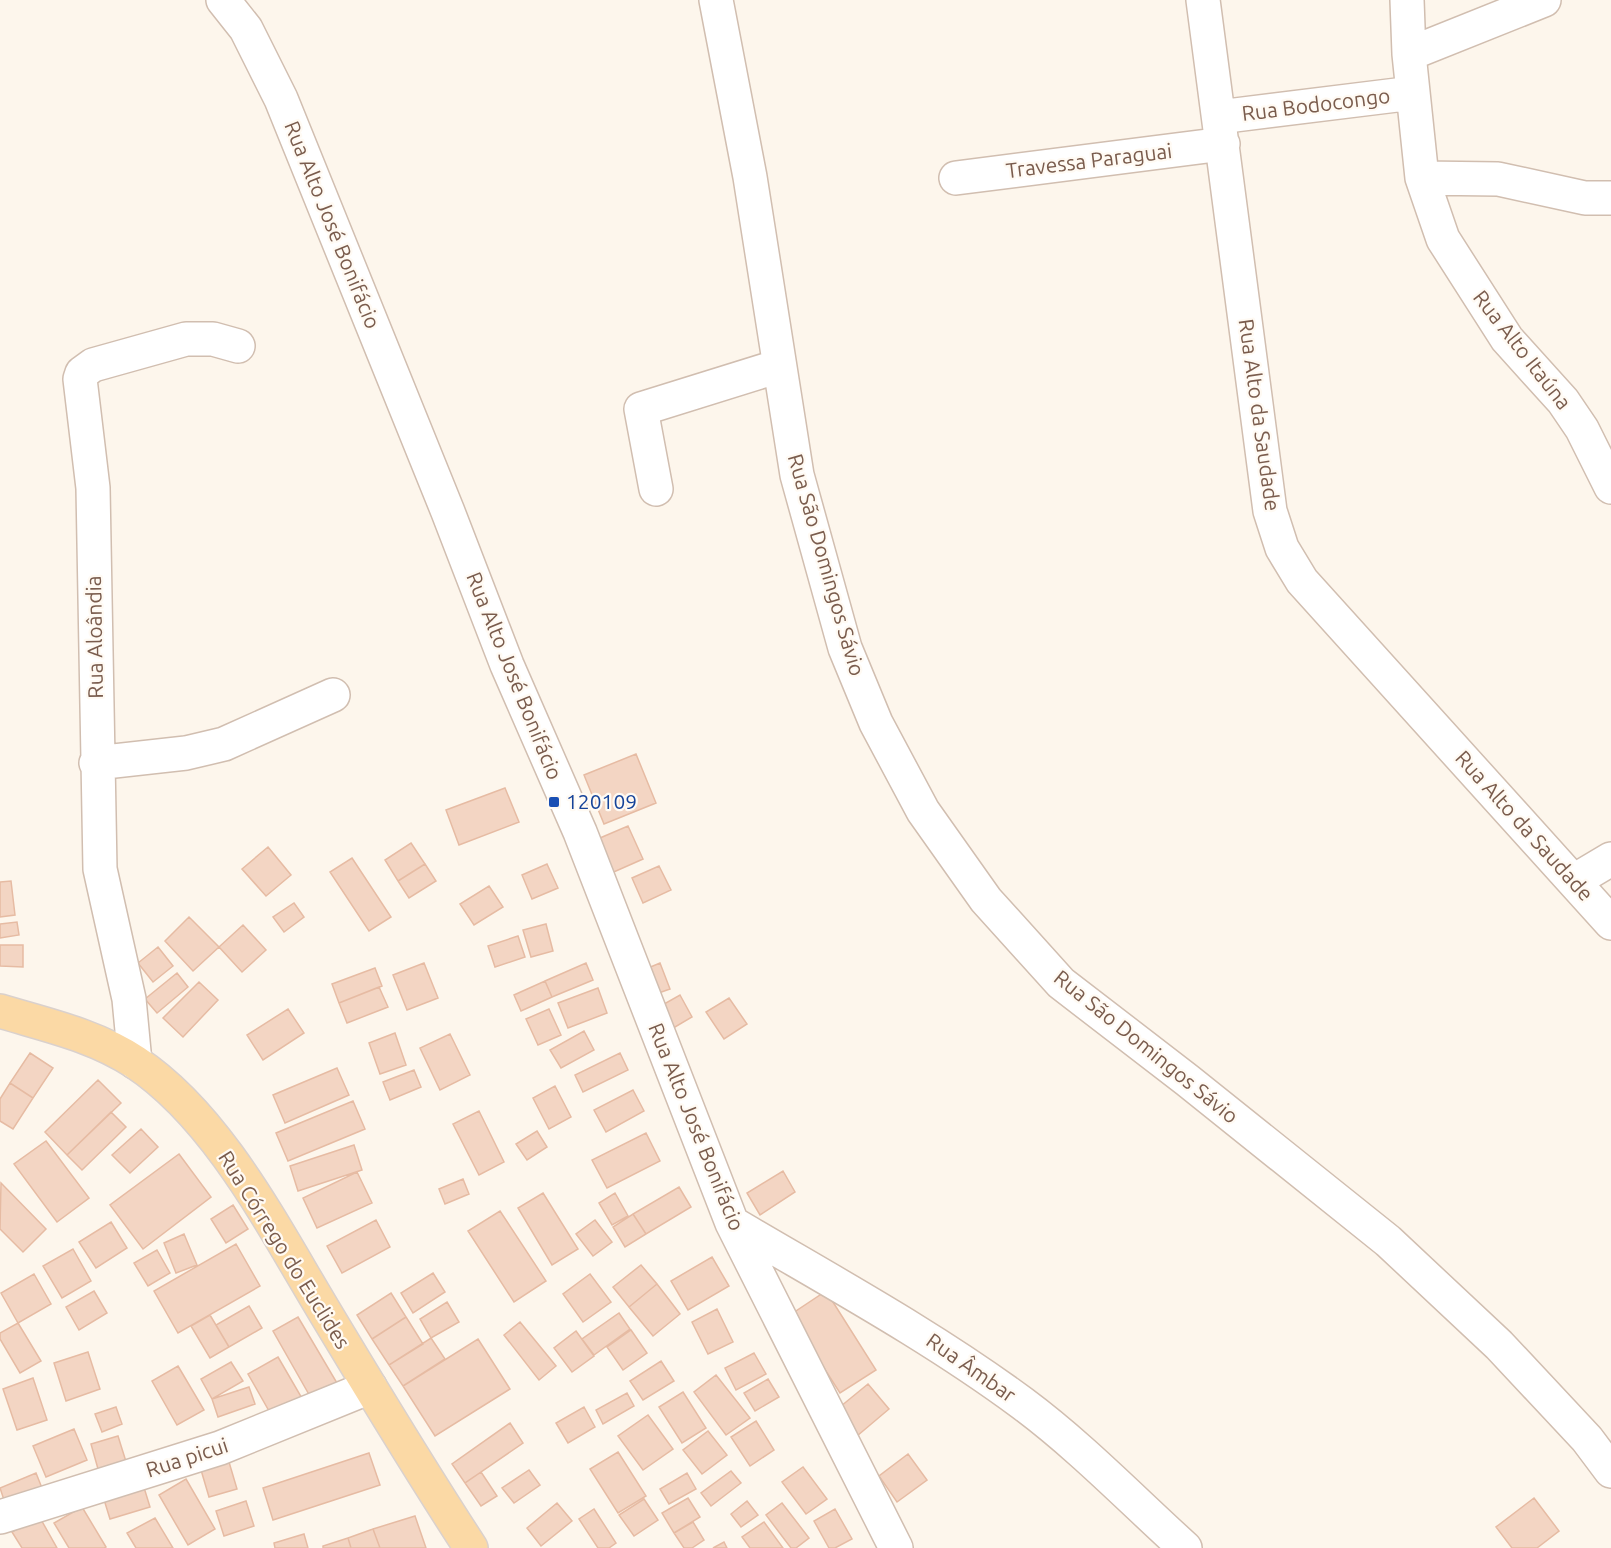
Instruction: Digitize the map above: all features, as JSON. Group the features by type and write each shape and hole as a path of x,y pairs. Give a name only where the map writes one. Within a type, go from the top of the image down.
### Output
{"main road":[{"name":"Rua Córrego do Euclides","path":"0,1011 94,1040 135,1062 176,1094 238,1172 264,1209 370,1388 471,1548"}],"street":[{"name":"Rua Alto José Bonifácio","path":"223,0 246,29 286,110 507,665 580,832 732,1223 897,1548"},
{"name":"Rua São Domingos Sávio","path":"716,0 750,177 797,475 845,648 876,723 923,811 986,900 1061,983 1187,1080 1388,1241 1499,1346 1587,1439 1611,1471"},
{"name":"Rua Alto da Saudade","path":"1203,0 1270,511 1282,548 1302,581 1611,923"},
{"name":"Rua Alto Itaúna","path":"1407,0 1409,54 1422,178 1443,239 1507,339 1563,401 1582,429 1611,487"},
{"path":"1409,54 1544,0"},
{"name":"Rua Bodocongo","path":"1221,130 1413,93"},
{"name":"Travessa Paraguai","path":"956,178 1221,130"},
{"path":"1422,178 1498,178 1585,198 1611,198"},
{"name":"Rua Aloândia","path":"135,1062 129,999 100,869 96,764 93,488 80,379 82,373 93,365 186,339 213,339 238,346"},
{"path":"656,489 641,409 779,366"},
{"path":"96,764 186,753 224,744 333,695"},
{"path":"1574,881 1611,859"},
{"name":"Rua Âmbar","path":"732,1223 929,1339 1021,1403 1053,1428 1185,1548"},
{"name":"Rua picui","path":"0,1517 220,1448 370,1388"}],"building":[{"path":"636,754 656,803 604,824 584,775"},
{"path":"505,788 519,822 459,845 446,810"},
{"path":"628,826 643,859 607,875 593,841"},
{"path":"411,843 425,864 398,881 385,860"},
{"path":"268,847 291,875 266,896 242,869"},
{"path":"352,858 391,917 369,931 330,872"},
{"path":"425,864 436,881 409,898 398,881"},
{"path":"547,864 558,888 532,899 522,875"},
{"path":"659,866 671,890 643,903 632,878"},
{"path":"11,881 15,915 0,917 0,882"},
{"path":"489,886 503,907 474,925 460,904"},
{"path":"294,903 304,917 284,932 273,917"},
{"path":"189,917 219,947 193,971 165,941"},
{"path":"17,922 19,935 0,938 0,924"},
{"path":"546,924 553,951 531,957 523,930"},
{"path":"243,925 266,950 242,972 219,947"},
{"path":"518,936 525,957 495,967 488,946"},
{"path":"0,945 23,945 23,967 0,966"},
{"path":"158,947 173,966 153,982 138,963"},
{"path":"424,963 438,998 407,1010 393,975"},
{"path":"586,963 593,980 552,997 545,981"},
{"path":"660,963 670,989 650,996 641,971"},
{"path":"375,968 382,986 339,1003 332,984"},
{"path":"177,973 188,987 157,1013 145,999"},
{"path":"545,981 552,997 521,1011 514,995"},
{"path":"199,982 218,1000 183,1037 163,1018"},
{"path":"379,987 388,1007 347,1023 339,1003"},
{"path":"598,988 607,1013 568,1028 558,1003"},
{"path":"680,995 692,1017 670,1030 657,1008"},
{"path":"729,998 747,1024 724,1039 706,1012"},
{"path":"288,1009 304,1033 263,1060 247,1035"},
{"path":"549,1009 561,1035 538,1045 526,1019"},
{"path":"584,1031 594,1050 561,1068 550,1050"},
{"path":"395,1033 406,1065 380,1074 369,1043"},
{"path":"450,1034 470,1075 440,1090 420,1048"},
{"path":"30,1053 53,1068 33,1098 10,1083"},
{"path":"620,1053 628,1070 583,1092 575,1075"},
{"path":"337,1068 349,1095 285,1123 273,1095"},
{"path":"414,1070 421,1087 390,1100 383,1082"},
{"path":"98,1080 121,1103 67,1155 45,1132"},
{"path":"10,1083 33,1098 13,1129 0,1121 0,1099"},
{"path":"555,1086 571,1117 549,1129 533,1098"},
{"path":"633,1090 644,1111 606,1132 594,1110"},
{"path":"353,1101 365,1129 288,1161 276,1133"},
{"path":"479,1111 504,1162 479,1175 453,1124"},
{"path":"111,1112 126,1127 82,1170 67,1155"},
{"path":"141,1129 158,1147 130,1173 112,1155"},
{"path":"537,1131 547,1147 527,1160 516,1144"},
{"path":"646,1133 660,1161 607,1188 592,1160"},
{"path":"46,1141 89,1198 57,1222 14,1164"},
{"path":"354,1145 362,1170 298,1191 290,1166"},
{"path":"179,1154 211,1197 143,1249 110,1205"},
{"path":"783,1171 795,1192 760,1215 747,1193"},
{"path":"357,1172 372,1203 317,1228 303,1198"},
{"path":"463,1179 469,1194 445,1204 439,1189"},
{"path":"1,1183 46,1229 23,1252 0,1229"},
{"path":"679,1187 691,1207 646,1234 633,1214"},
{"path":"543,1193 578,1249 552,1265 518,1208"},
{"path":"615,1193 628,1216 612,1225 599,1203"},
{"path":"233,1205 248,1229 226,1243 211,1219"},
{"path":"500,1211 546,1281 514,1302 468,1231"},
{"path":"633,1214 646,1234 625,1247 613,1227"},
{"path":"376,1220 390,1247 342,1273 327,1246"},
{"path":"595,1220 612,1242 593,1256 576,1234"},
{"path":"111,1222 127,1248 96,1268 79,1242"},
{"path":"184,1234 197,1265 176,1273 164,1243"},
{"path":"236,1244 260,1286 178,1333 154,1291"},
{"path":"73,1249 91,1281 62,1298 43,1266"},
{"path":"157,1250 170,1273 148,1286 134,1263"},
{"path":"712,1257 729,1286 688,1310 671,1281"},
{"path":"641,1265 657,1284 629,1307 613,1287"},
{"path":"433,1273 445,1292 413,1313 401,1293"},
{"path":"34,1274 51,1304 18,1323 1,1293"},
{"path":"590,1274 611,1302 583,1322 563,1294"},
{"path":"657,1284 680,1314 653,1336 629,1307"},
{"path":"94,1291 107,1313 79,1330 66,1307"},
{"path":"826,1291 876,1370 840,1393 790,1315"},
{"path":"391,1293 406,1317 372,1339 357,1315"},
{"path":"447,1302 459,1322 431,1338 420,1319"},
{"path":"249,1306 262,1328 229,1347 216,1325"},
{"path":"717,1309 733,1342 708,1354 692,1322"},
{"path":"619,1313 630,1329 594,1355 582,1339"},
{"path":"210,1315 229,1347 210,1358 191,1326"},
{"path":"298,1317 337,1383 311,1398 273,1331"},
{"path":"406,1317 423,1344 389,1365 372,1339"},
{"path":"520,1322 556,1366 539,1380 504,1335"},
{"path":"18,1323 41,1361 20,1373 0,1339 0,1333"},
{"path":"631,1330 647,1353 623,1370 607,1347"},
{"path":"576,1331 594,1356 572,1372 554,1348"},
{"path":"431,1338 445,1359 403,1386 389,1365"},
{"path":"478,1339 510,1389 435,1436 403,1386"},
{"path":"88,1352 100,1389 66,1401 54,1363"},
{"path":"754,1353 766,1374 736,1390 725,1368"},
{"path":"278,1357 303,1400 273,1418 248,1374"},
{"path":"661,1361 674,1381 643,1400 630,1381"},
{"path":"231,1362 243,1381 212,1399 201,1379"},
{"path":"178,1366 204,1410 177,1425 152,1381"},
{"path":"716,1375 750,1418 726,1435 694,1392"},
{"path":"33,1378 47,1420 17,1430 3,1389"},
{"path":"768,1379 779,1397 755,1411 744,1393"},
{"path":"868,1384 889,1409 857,1436 835,1411"},
{"path":"249,1387 255,1404 218,1417 212,1399"},
{"path":"683,1392 706,1428 682,1443 659,1407"},
{"path":"627,1393 634,1406 603,1424 596,1410"},
{"path":"116,1407 122,1424 102,1432 95,1414"},
{"path":"584,1407 595,1427 568,1443 556,1423"},
{"path":"648,1415 673,1449 643,1470 618,1436"},
{"path":"756,1421 774,1450 750,1466 731,1437"},
{"path":"510,1423 523,1443 465,1483 452,1464"},
{"path":"74,1429 87,1460 46,1477 33,1446"},
{"path":"708,1431 727,1455 702,1474 683,1450"},
{"path":"118,1436 128,1468 100,1476 91,1444"},
{"path":"618,1452 646,1496 618,1513 590,1469"},
{"path":"369,1453 380,1485 273,1520 263,1488"},
{"path":"908,1454 927,1480 897,1502 879,1476"},
{"path":"229,1462 237,1489 209,1497 201,1470"},
{"path":"803,1467 827,1499 806,1514 782,1482"},
{"path":"529,1470 540,1485 514,1503 502,1488"},
{"path":"731,1471 741,1483 711,1506 701,1493"},
{"path":"481,1472 497,1496 481,1506 465,1483"},
{"path":"36,1473 44,1493 7,1509 0,1488"},
{"path":"687,1473 696,1489 669,1504 660,1489"},
{"path":"186,1479 215,1529 188,1545 159,1495"},
{"path":"142,1481 150,1507 110,1519 102,1493"},
{"path":"688,1498 700,1517 674,1533 662,1513"},
{"path":"1534,1498 1559,1531 1537,1548 1512,1548 1496,1527"},
{"path":"644,1499 658,1520 634,1536 619,1515"},
{"path":"246,1501 254,1526 224,1536 216,1511"},
{"path":"747,1501 758,1515 741,1527 731,1514"},
{"path":"557,1503 572,1521 541,1546 527,1528"},
{"path":"782,1503 809,1538 796,1548 791,1548 766,1515"},
{"path":"82,1507 106,1547 69,1548 54,1523"},
{"path":"594,1509 616,1543 609,1548 598,1548 579,1519"},
{"path":"835,1509 852,1539 835,1548 829,1548 814,1521"},
{"path":"39,1516 57,1548 22,1548 12,1532"},
{"path":"415,1516 426,1548 380,1548 373,1529"},
{"path":"155,1518 173,1548 136,1548 127,1533"},
{"path":"693,1522 704,1540 692,1548 684,1548 674,1533"},
{"path":"764,1522 783,1548 750,1548 742,1537"},
{"path":"373,1529 380,1548 351,1548 348,1538"},
{"path":"304,1534 308,1548 275,1548 274,1543"},
{"path":"348,1538 351,1548 323,1548 323,1546"},
{"path":"724,1542 727,1548 713,1548"}],"place":[{"name":"120109","path":"554,802"}]}
